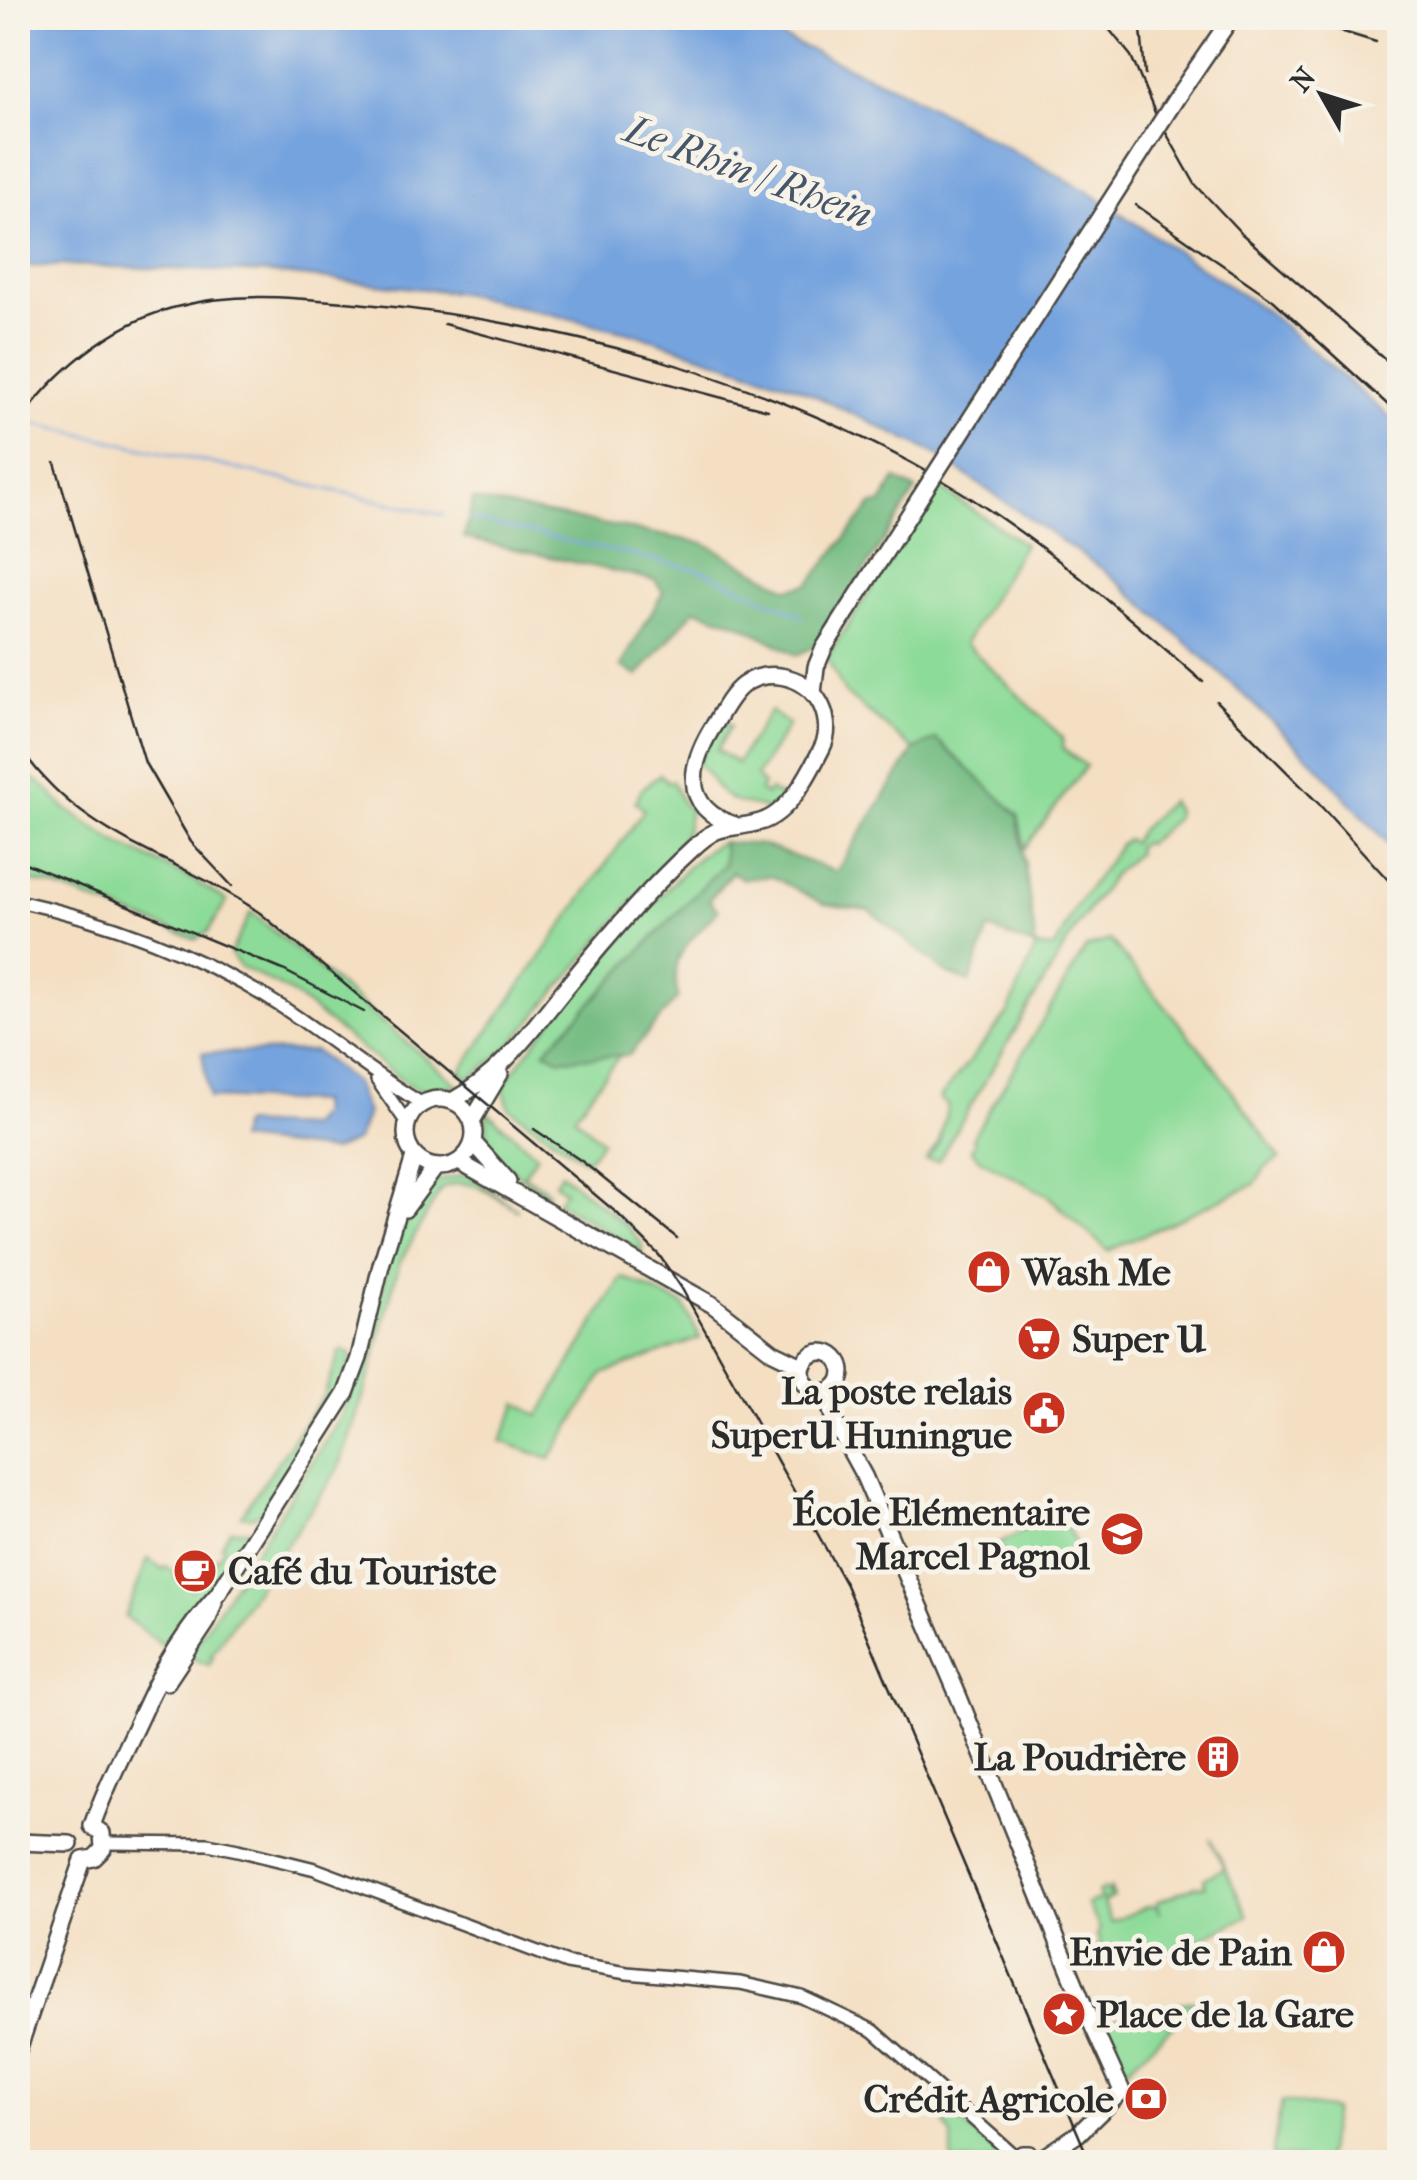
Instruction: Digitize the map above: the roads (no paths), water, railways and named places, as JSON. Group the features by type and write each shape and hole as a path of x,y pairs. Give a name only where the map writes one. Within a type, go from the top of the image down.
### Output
{"main road":[{"path":"788,677 808,666 824,648 1231,18"},
{"path":"813,693 816,667 824,648"},
{"path":"472,1121 513,1054 591,957 689,852 712,832 764,822 782,810 818,756 827,730 821,704 813,693 788,677 766,676 744,684 696,756 693,783 702,802 715,816 735,825"},
{"path":"689,852 701,824 702,802"},
{"path":"452,1101 475,1088 513,1054"},
{"path":"435,1168 414,1157 406,1141 407,1123 423,1104 437,1099 452,1101 472,1121 473,1142 485,1160 538,1206"},
{"path":"394,1225 435,1168 459,1162 473,1142"},
{"path":"92,1826 142,1712 158,1696 207,1622 218,1594 346,1393 414,1157"},
{"path":"459,1162 713,1305 773,1352 802,1366"},
{"path":"816,1352 836,1356 842,1376 837,1386 826,1392 808,1388 802,1378 802,1366 816,1352"},
{"path":"826,1392 834,1421 864,1476 1122,2091 1078,2134 1040,2161 1028,2154 1015,2160"},
{"path":"92,1826 102,1833 105,1843 99,1855 83,1860 74,1854 70,1844 76,1829 92,1826"},
{"path":"18,1842 70,1844"},
{"path":"18,2050 83,1860"}],"street":[{"path":"18,901 110,926 207,966 280,1006 423,1104"},
{"path":"368,1069 407,1123"},
{"path":"105,1843 208,1844 299,1865 566,1963 599,1970 760,1986 802,1998 874,2030 1015,2160"}],"water":[{"name":"Le Rhin / Rhein","path":"18,18 738,18 899,89 1087,191 1269,313 1399,425 1399,856 1314,762 1108,573 934,453 793,385 640,335 461,293 271,273 67,265 18,267"},
{"path":"315,1051 355,1083 367,1113 357,1140 332,1151 238,1140 242,1124 308,1127 320,1114 319,1102 209,1098 202,1053"}],"waterway":[{"path":"18,420 443,515"},
{"path":"468,519 704,571 802,616"}],"railway":[{"path":"1100,18 1131,56 1156,115 1195,184 1242,234 1400,372"},
{"path":"1140,18 1145,74"},
{"path":"1298,18 1376,42"},
{"path":"1359,18 1381,24"},
{"path":"1136,205 1273,300 1400,416"},
{"path":"18,424 66,369 105,339 149,316 196,302 269,297 317,300 514,325 659,360 730,383 867,440 933,475 1005,521 1106,599 1203,682"},
{"path":"444,324 768,410"},
{"path":"55,463 145,763 191,842 232,886"},
{"path":"1216,701 1317,802 1400,893"},
{"path":"18,745 44,778 100,825 260,913 618,1214 659,1255 681,1287 846,1585 1090,2162"},
{"path":"18,860 283,970 364,1012"},
{"path":"534,1129 583,1162 677,1238"}],"place":[{"name":"Wash Me","path":"989,1272"},
{"name":"Super U","path":"1039,1339"},
{"name":"La poste relais SuperU Huningue","path":"1044,1413"},
{"name":"École Elémentaire Marcel Pagnol","path":"1122,1534"},
{"name":"Café du Touriste","path":"195,1571"},
{"name":"La Poudrière","path":"1218,1757"},
{"name":"Envie de Pain","path":"1324,1952"},
{"name":"Place de la Gare","path":"1064,2014"},
{"name":"Crédit Agricole","path":"1146,2099"}]}
